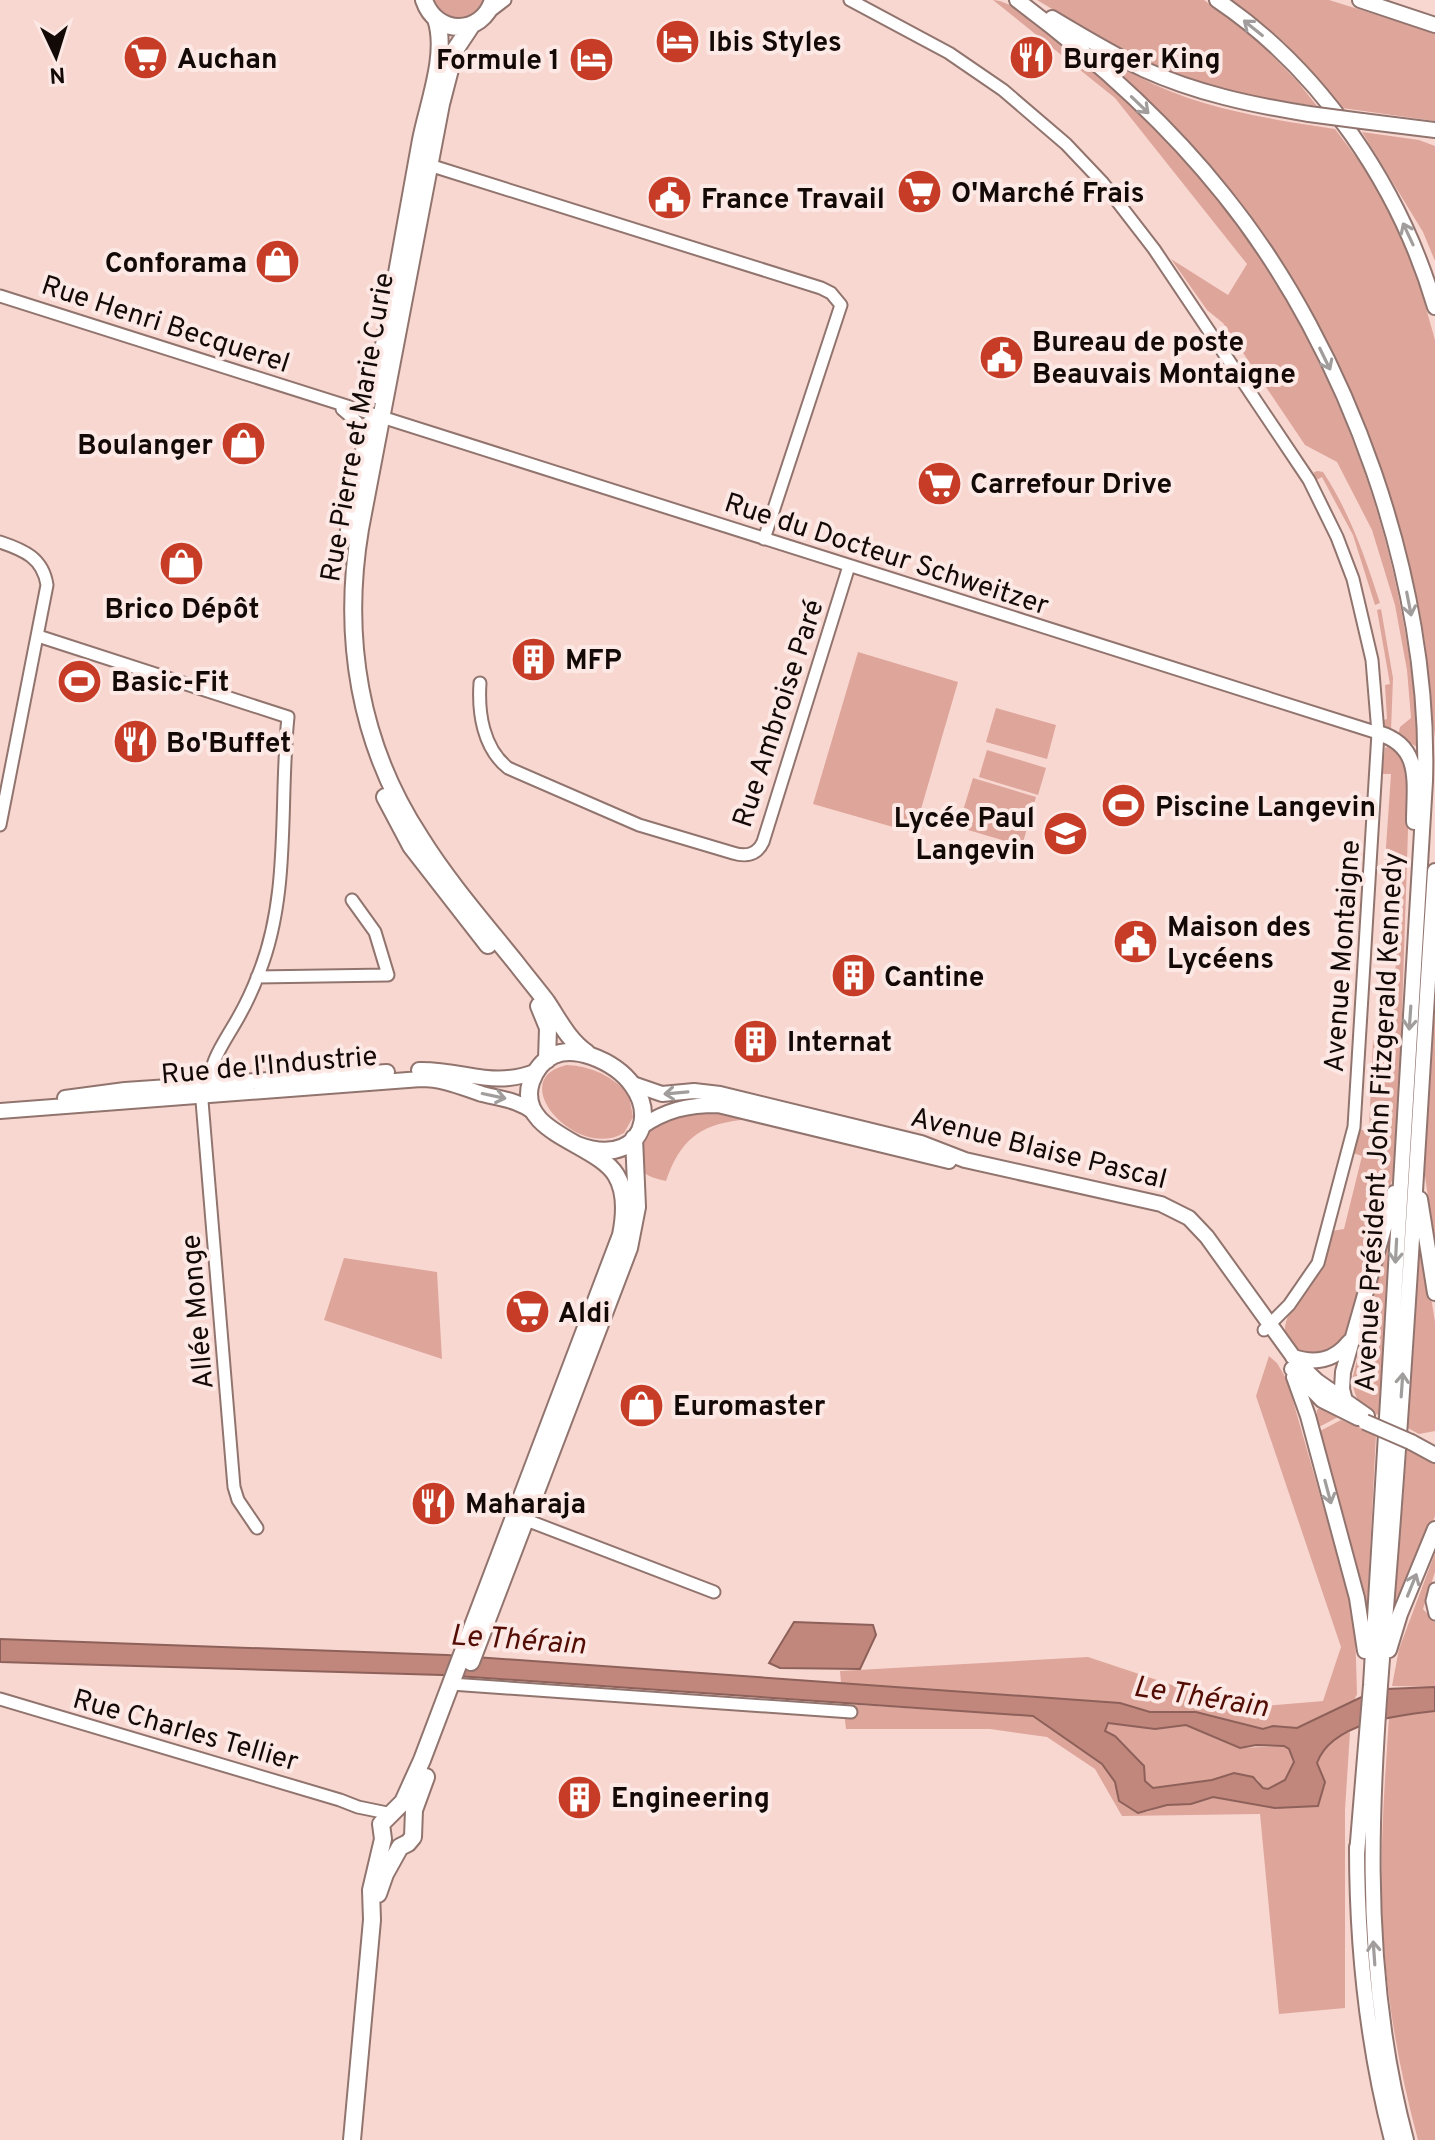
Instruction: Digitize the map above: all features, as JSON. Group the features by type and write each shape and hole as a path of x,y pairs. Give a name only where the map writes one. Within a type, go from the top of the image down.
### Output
{"main road":[{"name":"Rue Pierre et Marie Curie","path":"493,0 452,59 423,167 376,416 356,552 352,590 356,670 371,734 394,793 428,849 542,995 567,1035 596,1058"},
{"path":"1019,0 1132,63 1171,81 1234,100 1309,114 1435,130"},
{"name":"Avenue Président John Fitzgerald Kennedy","path":"1019,0 1134,100 1225,195 1289,290 1346,402 1378,486 1397,551 1419,662 1426,760 1370,1726 1357,1854 1361,1963 1392,2140"},
{"path":"1217,0 1289,60 1343,125 1370,164 1401,219 1435,307"},
{"path":"1360,0 1435,25"},
{"path":"424,1 436,19 451,27 478,21"},
{"name":"Rue Pierre et Marie Curie","path":"423,167 427,111 440,46 436,19"},
{"name":"Rue Pierre et Marie Curie","path":"376,416 365,445 349,534 343,606 348,676 364,742 379,785 411,846 541,1010 548,1028 542,1065"},
{"path":"1378,733 1403,744 1413,765 1412,897 1415,940"},
{"name":"Avenue Président John Fitzgerald Kennedy","path":"1372,1687 1382,1651 1394,1504 1435,871"},
{"name":"Avenue Blaise Pascal","path":"542,1065 558,1054 572,1052 596,1058 633,1084 662,1094 702,1091 741,1099 921,1143 965,1160 1168,1206 1189,1218 1202,1231 1267,1328"},
{"path":"521,1518 623,1227 623,1198 618,1179 605,1162 555,1133 535,1113 529,1092 542,1065"},
{"name":"Rue de l'Industrie","path":"0,1111 431,1070 504,1080 542,1065"},
{"name":"Rue de l'Industrie","path":"0,1103 428,1079 517,1101 535,1113"},
{"path":"372,1920 385,1874 400,1847 413,1837 416,1801 458,1682 521,1518 605,1316 632,1235 637,1207 638,1132 642,1104 633,1084"},
{"name":"Avenue Blaise Pascal","path":"577,1145 608,1150 624,1146 657,1116 678,1107 726,1107 1164,1215 1181,1224 1195,1237 1319,1398"},
{"path":"1354,1411 1342,1378 1395,1187 1403,1146"},
{"path":"1416,1171 1435,1293"},
{"path":"1353,1335 1344,1348 1331,1358 1316,1361 1290,1359 1360,1611 1372,1687"},
{"name":"Avenue Blaise Pascal","path":"1290,1359 1354,1411 1435,1455"},
{"path":"1308,1416 1311,1406 1319,1398 1332,1395 1354,1411"},
{"name":"Avenue Blaise Pascal","path":"1411,1440 1435,1443"},
{"path":"1372,1687 1435,1529"},
{"path":"352,2140 372,1920 372,1882 382,1837 382,1822 393,1813 410,1788 458,1682"},
{"name":"Avenue Président John Fitzgerald Kennedy","path":"1370,1726 1374,1954 1385,2046 1406,2140"},
{"path":"393,1813 403,1814 412,1821"},
{"path":"382,1837 389,1845 400,1847"}],"street":[{"path":"478,21 505,0"},
{"name":"Avenue Montaigne","path":"850,0 949,53 1013,98 1085,163 1146,237 1294,458 1331,524 1349,566 1365,622 1374,671 1378,733 1354,1127 1318,1263 1289,1305 1267,1328"},
{"path":"1403,125 1435,139"},
{"path":"423,167 821,288 835,298 841,305 764,539"},
{"name":"Rue Henri Becquerel","path":"0,296 376,416"},
{"name":"Rue Henri Becquerel","path":"317,397 350,415 360,429 365,445"},
{"name":"Rue du Docteur Schweitzer","path":"376,416 1378,733"},
{"path":"0,542 29,554 45,572 47,592 2,800 0,825"},
{"name":"Rue Ambroise Paré","path":"480,683 480,711 485,731 495,755 508,768 647,828 739,855 749,855 758,850 763,842 849,566"},
{"path":"38,636 288,717 283,765 281,875 265,954 244,1008 217,1052 205,1090"},
{"path":"257,977 388,975 375,932 352,900"},
{"name":"Allée Monge","path":"205,1090 234,1487 238,1500 257,1528"},
{"path":"521,1518 714,1592"},
{"path":"1435,1589 1432,1601 1435,1614"},
{"path":"458,1682 851,1712"},
{"name":"Rue Charles Tellier","path":"0,1699 358,1807 393,1813"},
{"path":"358,1807 382,1837"}],"shaded area":[{"path":"430,0 486,0 468,20 447,19"},
{"path":"993,0 1004,2 1031,18 1144,119 1211,192 1276,281 1334,395 1371,492 1398,592 1419,748 1398,736 1400,727 1411,718 1407,670 1395,605 1372,530 1337,462 1305,445 1223,323 1207,310 1171,259 1228,295 1247,264 1115,98"},
{"path":"1037,0 1204,0 1251,34 1317,106 1234,93 1184,78 1119,48"},
{"path":"1229,0 1329,0 1435,33 1435,121 1342,108 1284,42"},
{"path":"1076,38 1139,77 1186,97 1260,117 1335,129 1368,173 1391,217 1415,269 1435,340 1435,738 1424,636 1413,578 1379,461 1330,348 1302,294 1235,195 1179,133"},
{"path":"1362,132 1419,140 1435,146 1435,261 1423,232"},
{"path":"1314,472 1323,472 1349,519 1380,603 1375,605 1353,535 1322,477 1315,481"},
{"path":"1381,609 1393,678 1391,731 1384,725 1387,719 1385,685 1390,684 1377,610"},
{"path":"858,652 958,682 914,833 813,804"},
{"path":"996,708 1056,725 1047,759 986,742"},
{"path":"1391,746 1403,755 1406,762 1409,800 1398,1135 1393,1177 1344,1342 1316,1354 1298,1349 1288,1340 1285,1330 1287,1319 1323,1267 1332,1231 1344,1229 1362,1156 1353,1153 1360,1130 1369,1130 1373,1040 1391,1040 1402,863 1385,862 1391,774 1382,774 1385,748"},
{"path":"987,750 1046,768 1038,795 979,777"},
{"path":"973,778 1036,797 1022,846 958,827"},
{"path":"1435,1010 1435,1246 1423,1162"},
{"path":"567,1065 601,1073 629,1095 633,1117 624,1133 605,1139 586,1136 554,1115 545,1100 542,1085 549,1073"},
{"path":"710,1110 743,1114 741,1120 713,1126 693,1137 678,1155 666,1181 653,1178 643,1171 640,1150 645,1136 655,1125 672,1117"},
{"path":"1392,1219 1379,1415 1367,1410 1360,1402 1352,1380"},
{"path":"1417,1235 1421,1235 1435,1322 1435,1431 1419,1434 1406,1427"},
{"path":"344,1258 437,1272 442,1359 324,1320"},
{"path":"1269,1356 1287,1380 1348,1593 1355,1626 1357,1694 1354,1701 1297,1728 1273,1726 1263,1729 1196,1712 1150,1712 1120,1703 841,1683 840,1671 1088,1657 1241,1708 1323,1701 1341,1647 1256,1396"},
{"path":"1322,1406 1340,1416 1317,1428 1317,1410"},
{"path":"1341,1420 1376,1434 1367,1612 1364,1611 1318,1432"},
{"path":"1407,1448 1435,1464 1435,1516 1393,1621"},
{"path":"1435,1553 1435,1572 1423,1609 1435,1622 1435,1687 1392,1686 1399,1649"},
{"path":"794,1622 873,1625 876,1635 860,1669 780,1668 769,1663"},
{"path":"0,1639 447,1655 1120,1703 1150,1712 1196,1712 1263,1729 1273,1726 1297,1728 1370,1693 1386,1689 1435,1687 1435,1711 1367,1724 1336,1739 1325,1749 1317,1763 1325,1782 1318,1806 1275,1808 1213,1797 1138,1813 1119,1801 1115,1782 1102,1764 1033,1716 442,1675 0,1662","holes":["1108,1723 1155,1729 1186,1725 1240,1748 1284,1746 1289,1749 1294,1762 1285,1780 1268,1789 1253,1777 1234,1773 1212,1780 1153,1788 1145,1781 1144,1766 1115,1736 1105,1731"]},
{"path":"843,1704 1033,1716 1102,1764 1115,1782 1119,1801 1147,1812 1213,1797 1275,1808 1318,1806 1325,1782 1317,1768 1320,1754 1332,1741 1350,1732 1345,1810 1345,2008 1279,2014 1260,1814 1122,1816 1095,1769 1047,1737 990,1729 846,1729"},
{"path":"1435,1711 1435,2140 1418,2140 1396,2045 1386,1972 1382,1919 1382,1832 1389,1717"},
{"path":"1108,1723 1155,1729 1186,1725 1240,1748 1284,1746 1289,1749 1294,1762 1285,1780 1268,1789 1263,1788 1257,1779 1234,1773 1212,1780 1153,1788 1145,1781 1144,1766 1115,1736 1105,1731"}],"place":[{"name":"Ibis Styles","path":"677,41"},
{"name":"Auchan","path":"146,58"},
{"name":"Burger King","path":"1032,58"},
{"name":"Formule 1","path":"591,59"},
{"name":"O'Marché Frais","path":"920,192"},
{"name":"France Travail","path":"670,198"},
{"name":"Conforama","path":"278,262"},
{"name":"Bureau de poste Beauvais Montaigne","path":"1001,357"},
{"name":"Boulanger","path":"244,444"},
{"name":"Carrefour Drive","path":"939,483"},
{"name":"Brico Dépôt","path":"182,563"},
{"name":"MFP","path":"534,659"},
{"name":"Basic-Fit","path":"80,681"},
{"name":"Bo'Buffet","path":"135,742"},
{"name":"Piscine Langevin","path":"1124,806"},
{"name":"Lycée Paul Langevin","path":"1066,833"},
{"name":"Maison des Lycéens","path":"1136,942"},
{"name":"Cantine","path":"853,976"},
{"name":"Internat","path":"756,1041"},
{"name":"Aldi","path":"527,1312"},
{"name":"Euromaster","path":"642,1405"},
{"name":"Maharaja","path":"434,1503"},
{"name":"Engineering","path":"580,1797"}],"water label":[{"name":"Le Thérain","path":"518,1639"},
{"name":"Le Thérain","path":"1201,1696"}]}
